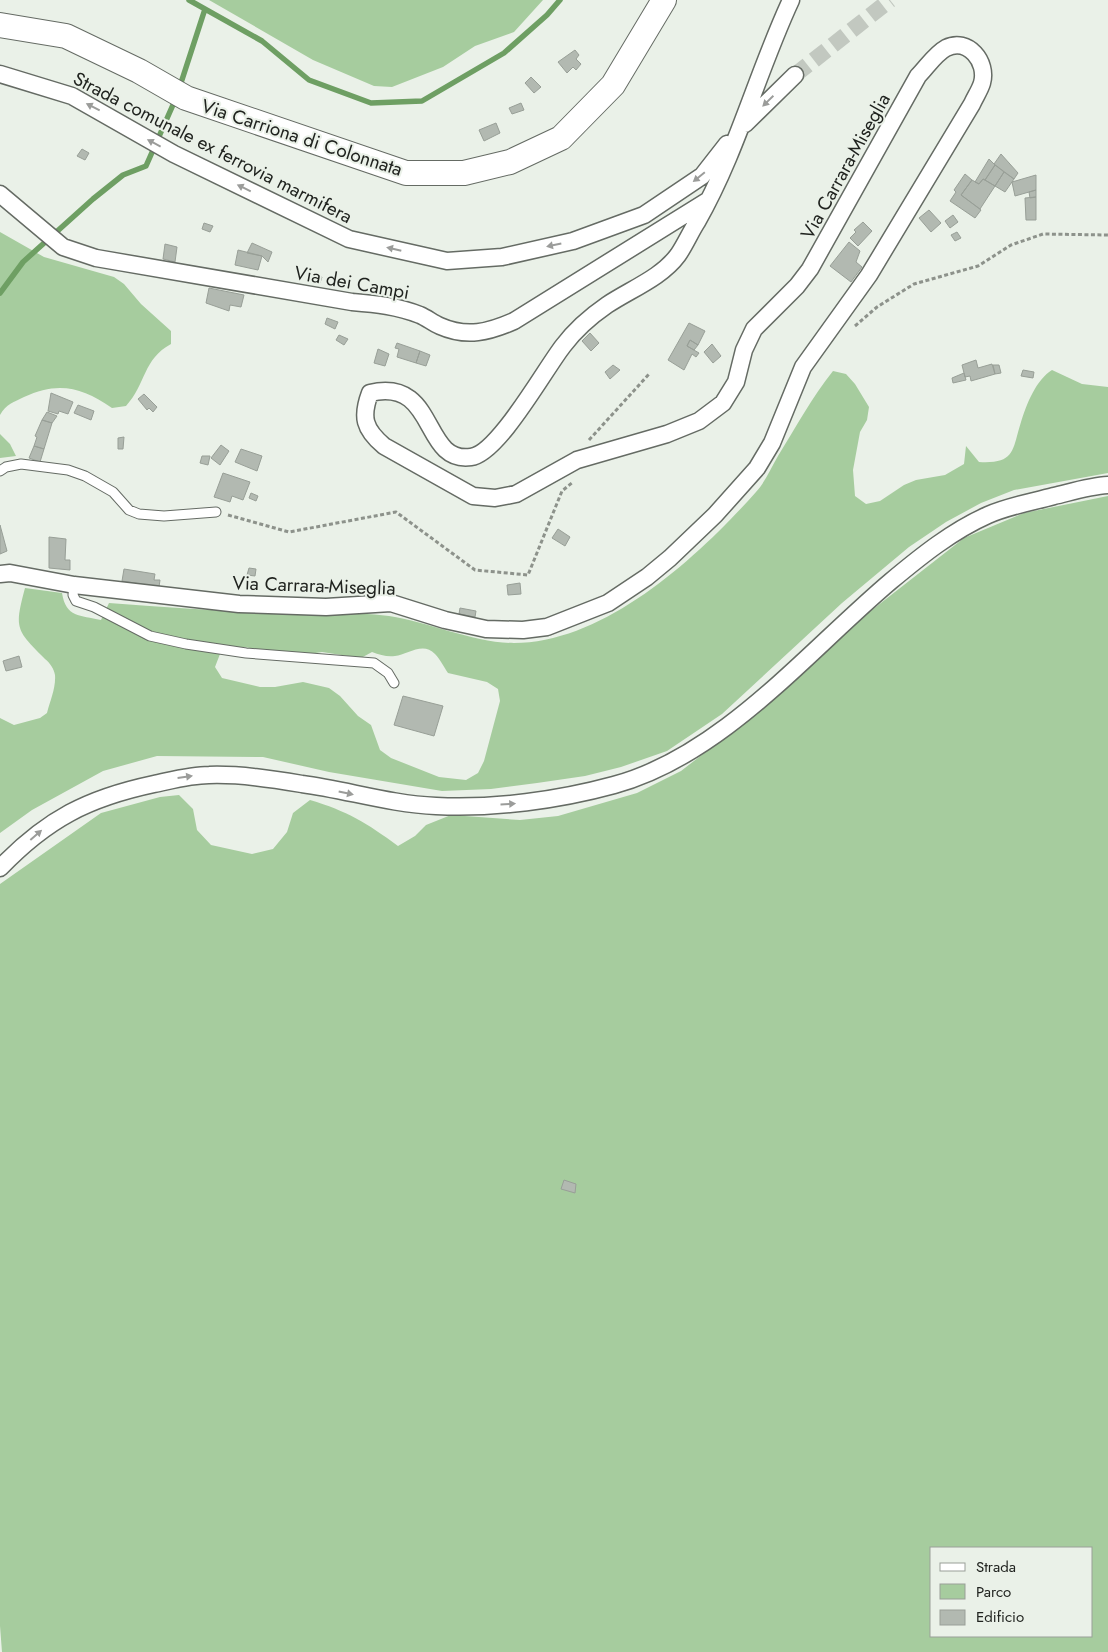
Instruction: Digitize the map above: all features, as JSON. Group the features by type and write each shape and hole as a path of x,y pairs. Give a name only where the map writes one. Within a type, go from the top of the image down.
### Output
{"main road":[{"name":"Via Carriona di Colonnata","path":"0,25 66,36 140,71 186,98 406,173 464,173 510,162 561,138 613,84 664,0"}],"street":[{"name":"Via Carrara-Miseglia","path":"0,574 10,573 74,585 238,604 326,607 391,603 445,620 486,629 523,630 547,627 608,603 647,577 715,515 757,468 772,443 803,368 869,275 972,104 982,83 983,68 977,55 963,47 947,47 918,76 810,269 797,286 754,330 744,350 736,382 723,403 699,420 666,434 577,460 516,494 495,498 473,496 384,446 374,438 367,426 364,410 370,393 386,390 400,392 414,401 438,441 447,450 462,457 480,455 487,450 518,412 563,346 581,326 606,306 656,275 677,256 709,200 742,127 770,48 792,0"},
{"name":"Strada comunale ex ferrovia marmifera","path":"0,74 72,96 101,111 134,133 174,154 349,239 447,260 502,257 573,241 644,215 702,176 742,127 795,75"},
{"name":"Via dei Campi","path":"0,194 21,214 63,247 96,258 220,281 352,302 391,305 422,316 440,326 462,333 493,331 514,321 709,200"},
{"path":"0,868 48,824 82,806 120,791 182,777 230,776 286,782 390,802 439,806 514,804 564,797 619,784 668,764 718,732 753,705 914,561 951,535 989,514 1026,503 1108,485"}],"lane":[{"path":"0,471 6,467 21,464 68,470 86,476 113,492 129,510 139,514 164,516 216,512"},
{"path":"74,585 74,598 76,601 94,607 150,636 186,644 246,653 374,663 388,673 394,683"}],"path":[{"path":"854,327 877,307 914,284 978,266 1011,245 1043,234 1108,235"},
{"path":"577,460 591,435 598,432 650,373"},
{"path":"216,512 289,532 396,512 474,570 528,574 562,491 572,485 575,479"}],"green space":[{"path":"209,0 543,0 514,32 475,46 443,67 392,87 374,86 313,60"},
{"path":"0,232 44,257 114,277 124,284 141,304 171,331 171,344 155,357 133,398 126,406 112,408 80,391 59,388 36,392 24,397 8,406 0,415"},
{"path":"1052,370 1082,384 1108,387 1108,473 1014,490 981,503 946,522 909,547 842,603 722,714 667,751 621,767 585,776 491,789 442,791 329,772 263,757 157,756 103,771 32,810 0,833 0,718 14,725 40,718 47,713 55,685 55,675 52,666 28,641 20,628 19,612 25,588 62,593 67,607 75,614 101,620 109,603 270,613 330,613 389,616 483,640 514,643 548,639 582,629 615,612 647,592 707,543 759,488 811,402 833,371 846,374 855,384 869,407 867,420 860,432 853,470 855,496 866,504 880,501 904,485 916,480 945,475 964,464 966,446 979,462 1000,461 1006,458 1014,447 1029,400 1046,374","holes":["244,647 296,656 322,652 361,658 372,652 384,656 392,656 425,649 435,654 448,673 487,682 498,689 500,701 484,761 478,773 466,780 439,777 391,758 380,750 371,725 358,716 340,696 329,688 303,682 275,687 260,687 222,678 215,667 220,654 231,649"]},
{"path":"0,434 10,444 16,456 0,458"},
{"path":"1108,496 1108,1652 2,1652 0,1626 0,884 101,813 160,797 179,795 193,809 197,830 211,845 252,854 273,849 287,832 293,813 310,800 356,818 398,846 415,836 426,825 451,815 520,820 558,816 637,793 681,771 738,727 863,617 964,538 1024,513"}],"building":[{"path":"575,50 579,55 576,59 581,64 576,70 573,67 567,73 558,62"},
{"path":"531,77 541,87 534,93 525,83"},
{"path":"521,103 524,110 512,114 509,108"},
{"path":"496,123 500,133 484,141 479,130"},
{"path":"82,149 89,153 85,160 77,156"},
{"path":"1001,154 1018,173 1014,179 994,164"},
{"path":"989,159 995,165 985,180 983,179 979,184 975,182"},
{"path":"995,165 1004,172 995,186 985,180"},
{"path":"1004,172 1014,179 1005,192 995,186"},
{"path":"965,174 972,180 961,195 981,210 975,218 950,201 956,192 954,190"},
{"path":"1036,175 1036,190 1015,196 1012,182"},
{"path":"983,179 995,186 980,209 961,195 972,180 979,184"},
{"path":"1036,190 1036,197 1030,198 1029,192"},
{"path":"1036,197 1036,220 1026,220 1025,198"},
{"path":"929,210 941,223 931,232 919,218"},
{"path":"953,215 958,222 950,228 945,221"},
{"path":"863,222 872,231 858,246 850,238 856,232 854,230"},
{"path":"204,223 213,226 210,232 202,229"},
{"path":"957,232 961,238 955,241 951,235"},
{"path":"849,242 860,251 856,262 862,267 851,282 830,266"},
{"path":"252,243 272,252 268,262 262,256 247,253"},
{"path":"165,244 177,247 175,262 163,259"},
{"path":"238,250 262,256 258,270 235,265"},
{"path":"309,273 322,277 320,283 308,279"},
{"path":"209,288 244,295 241,307 230,305 229,311 206,303"},
{"path":"327,318 338,322 335,329 325,324"},
{"path":"689,323 705,331 698,345 690,340 687,346 699,353 696,357 692,354 684,370 668,360"},
{"path":"590,333 599,343 591,351 582,341"},
{"path":"339,335 348,339 344,345 336,340"},
{"path":"690,340 698,345 694,350 687,346"},
{"path":"397,343 420,351 416,363 397,357 399,349 395,348"},
{"path":"712,344 721,356 713,363 704,352"},
{"path":"378,349 389,354 385,366 374,363"},
{"path":"420,351 430,355 426,366 416,363"},
{"path":"976,360 978,368 992,364 995,374 971,381 970,376 965,377 962,365"},
{"path":"613,365 620,370 610,379 605,372"},
{"path":"993,365 999,365 1001,373 995,374"},
{"path":"1023,370 1034,372 1033,378 1021,376"},
{"path":"964,373 966,380 953,383 952,378"},
{"path":"51,393 73,402 68,414 59,411 58,414 48,411"},
{"path":"144,394 157,407 153,412 149,408 147,410 138,399"},
{"path":"78,405 94,411 91,420 74,413"},
{"path":"47,412 57,416 52,423 42,420"},
{"path":"42,420 52,423 44,449 34,446 37,437 35,436"},
{"path":"124,437 123,449 118,449 118,438"},
{"path":"221,445 229,451 220,465 211,458"},
{"path":"34,446 44,449 40,462 29,458"},
{"path":"241,449 262,456 257,471 235,462"},
{"path":"202,456 210,456 208,465 200,463"},
{"path":"223,473 250,482 243,500 232,496 230,502 214,497"},
{"path":"251,493 258,496 256,501 249,498"},
{"path":"0,525 7,551 0,554"},
{"path":"558,529 570,537 565,546 552,538"},
{"path":"49,537 66,539 65,560 70,560 70,570 49,568"},
{"path":"249,568 256,569 255,576 247,575"},
{"path":"124,569 155,574 154,580 160,580 159,587 122,581"},
{"path":"520,583 521,594 508,595 507,585"},
{"path":"460,608 476,611 475,617 459,614"},
{"path":"19,656 22,667 6,671 3,661"},
{"path":"403,696 443,706 434,736 394,725"},
{"path":"564,1180 576,1184 575,1193 561,1189"}],"waterway":[{"path":"189,0 262,41 309,80 371,103 422,101 504,53 547,15 560,0"},
{"path":"179,89 205,9"},
{"path":"0,293 23,262 93,199 123,175 146,166 176,98"}],"tunnel":[{"path":"795,75 890,0"}]}
